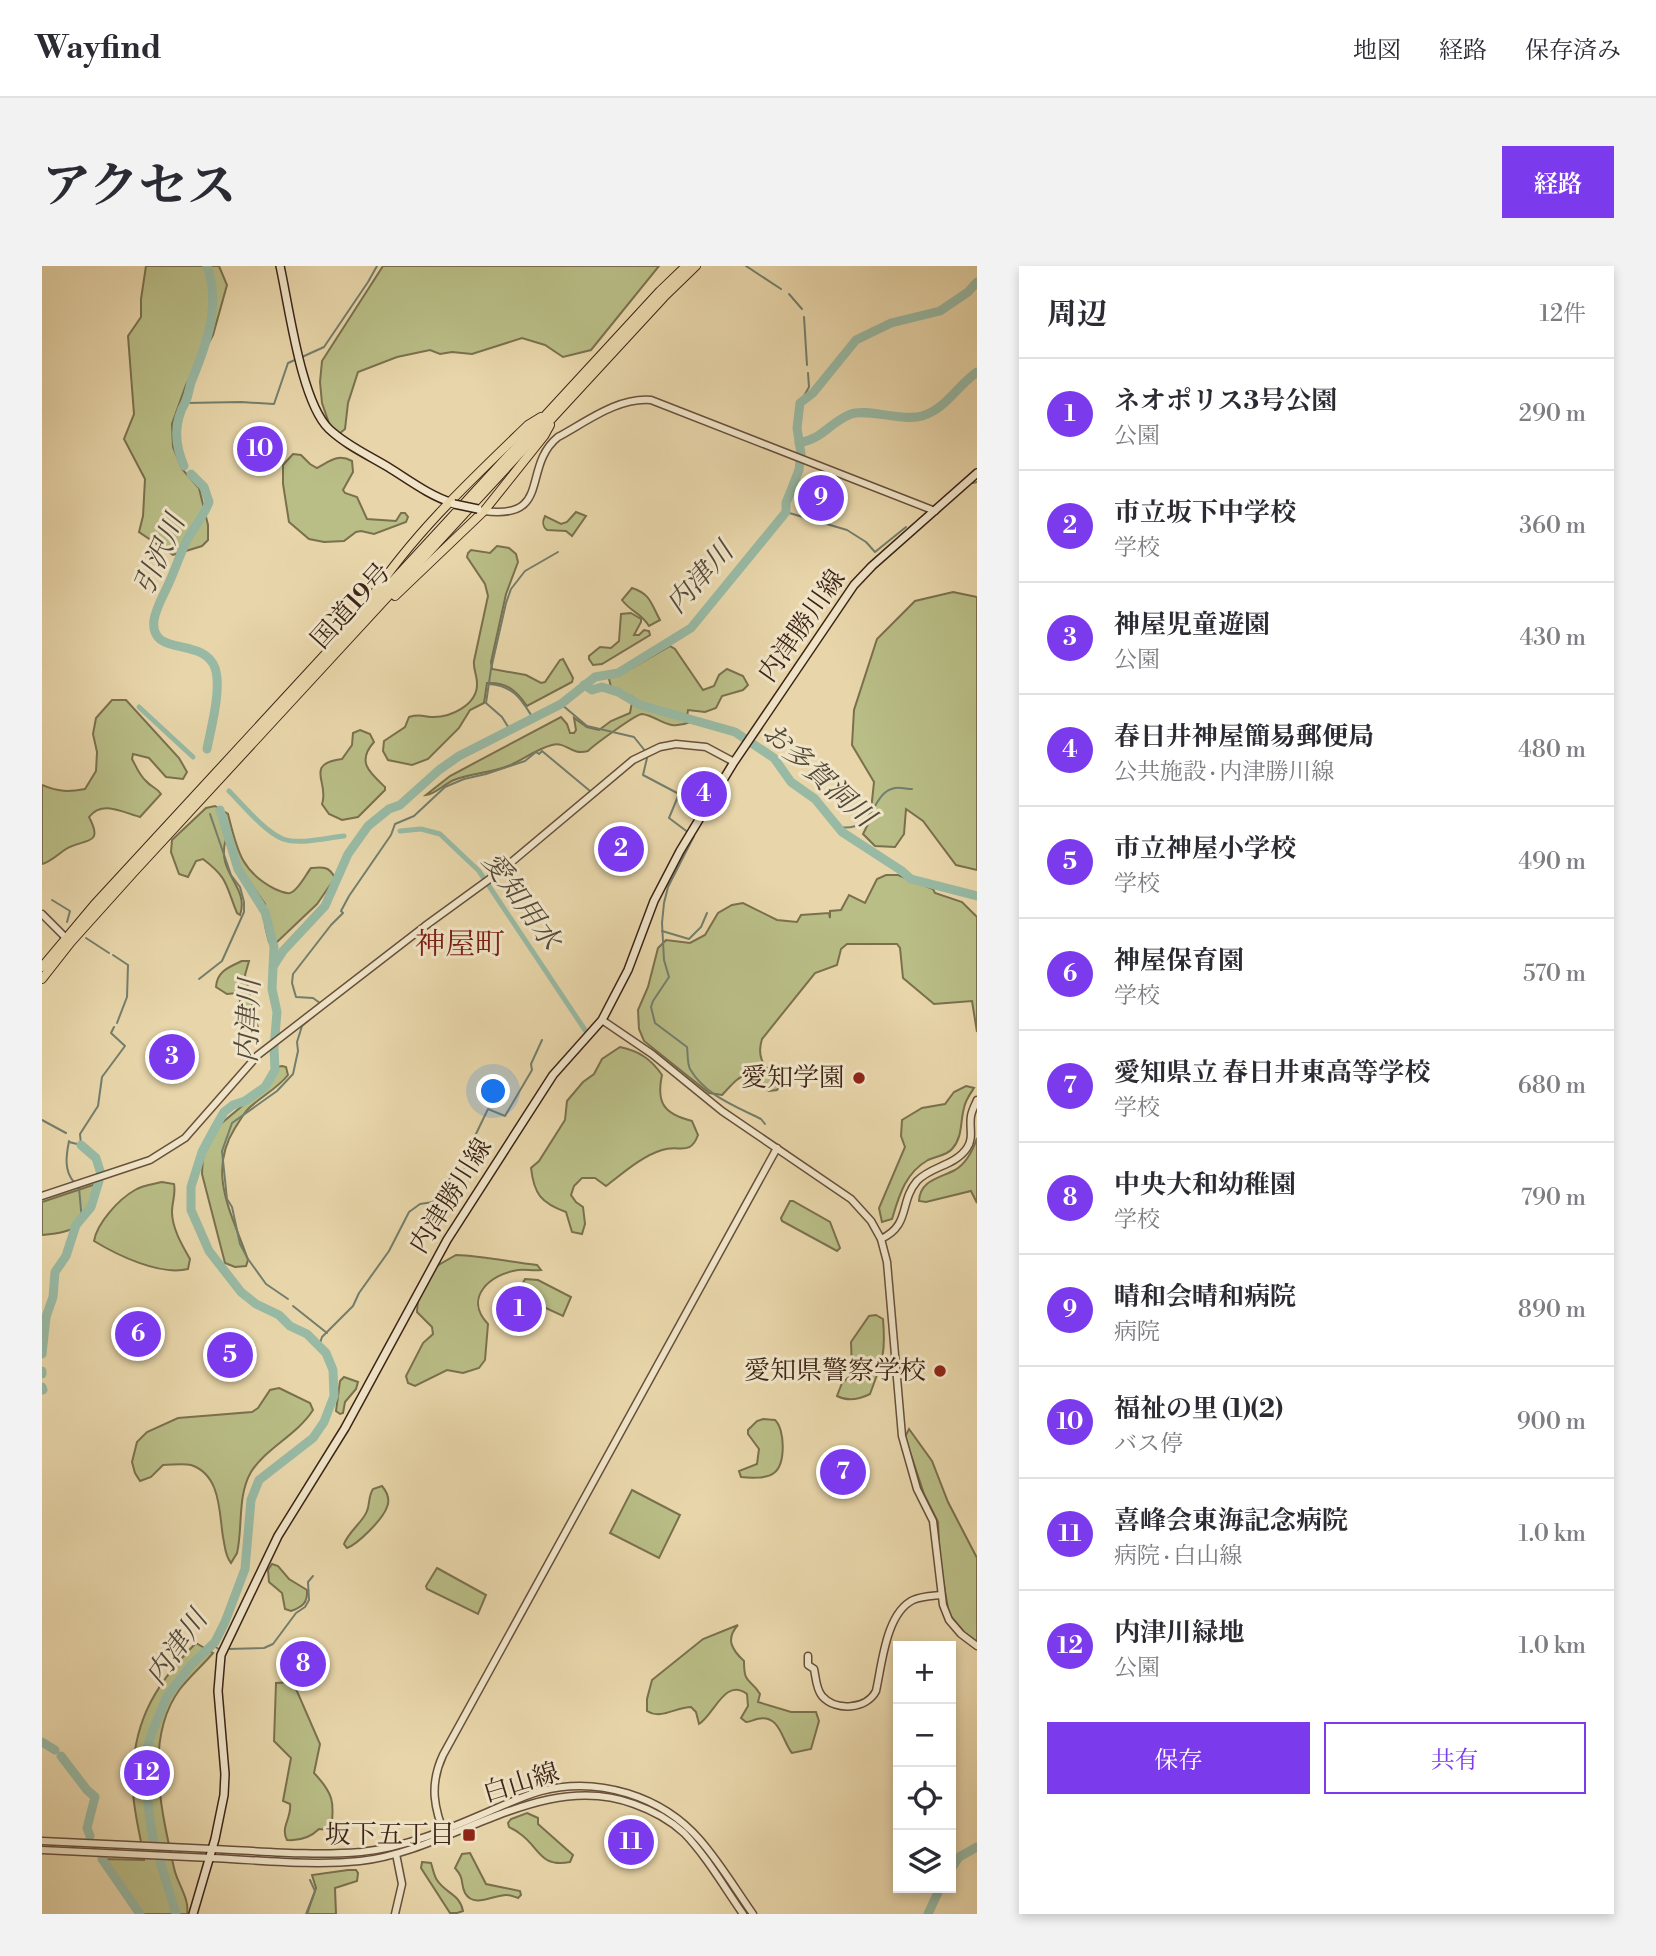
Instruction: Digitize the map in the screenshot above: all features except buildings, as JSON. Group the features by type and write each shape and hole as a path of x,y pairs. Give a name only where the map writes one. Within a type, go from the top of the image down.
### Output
{"highway":[{"name":"国道19号","path":"42,967 686,266"},
{"name":"国道19号","path":"553,412 696,266"},
{"path":"362,620 383,581 452,503 528,425 553,412"},
{"path":"362,620 400,592 481,510 544,436 553,412"},
{"name":"国道19号","path":"42,979 68,939"}],"main road":[{"path":"280,266 305,384 316,414 345,442 435,496 481,510"},
{"name":"内津勝川線","path":"194,1914 222,1806 225,1774 218,1674 221,1655 286,1521 345,1429 447,1240 553,1075 603,1020 628,970 664,880 734,762 854,585 977,473"}],"street":[{"path":"481,510 511,512 520,508 533,489 540,459 558,437 632,400 651,400 935,511"},
{"path":"42,1196 127,1170 163,1153 184,1138 263,1051 502,870 633,760 660,747 676,744 706,747 734,762"},
{"path":"42,914 68,939"},
{"path":"603,1020 652,1054 722,1111 851,1199 862,1209 881,1239 888,1273 902,1436 917,1489 933,1521 941,1595 949,1620 977,1646"},
{"path":"881,1239 892,1234 903,1218 908,1198 925,1173 960,1156 967,1148 971,1140 971,1114 977,1100"},
{"path":"444,1835 433,1794 443,1755 777,1148"},
{"path":"808,1656 808,1665 814,1669 818,1690 824,1698 837,1705 863,1704 872,1699 876,1691 891,1628 898,1612 911,1601 941,1595"},
{"name":"白山線","path":"42,1841 212,1849 362,1852 444,1835 542,1791 570,1786 611,1788 650,1802 685,1825 701,1841 753,1914"},
{"name":"白山線","path":"42,1850 210,1858 360,1861 396,1854 544,1800 578,1795 610,1796 646,1808 682,1831 743,1914"},
{"path":"395,1914 402,1884 396,1854"}],"green space":[{"path":"146,266 219,266 227,285 213,335 186,385 172,424 173,447 182,469 199,488 208,525 208,540 202,546 173,555 139,532 143,516 145,479 124,439 134,414 128,336 141,317"},
{"path":"383,266 659,266 591,350 563,357 545,345 522,338 472,354 440,354 430,350 397,357 358,372 348,403 345,429 339,434 332,432 322,403 322,361"},
{"path":"293,454 301,455 317,468 337,458 352,461 353,472 343,490 357,497 367,519 396,521 401,513 405,513 408,517 406,522 374,534 356,532 344,541 324,542 309,539 289,522 283,465"},
{"path":"576,512 586,516 572,536 566,531 547,530 543,525 545,516 561,524 567,522"},
{"path":"497,546 509,548 516,554 518,562 506,594 491,662 492,669 526,675 541,683 545,682 563,659 573,678 572,682 527,706 510,688 487,683 484,703 470,710 459,728 428,759 412,765 388,760 383,751 384,741 405,727 409,717 446,715 462,709 473,698 477,683 474,661 488,596 485,584 467,557 471,550 490,553"},
{"path":"632,588 647,597 660,620 649,626 625,604 622,600"},
{"path":"953,592 977,597 977,870 956,865 923,821 906,809 904,834 895,847 875,846 863,834 870,820 874,782 852,745 854,710 877,639 915,601"},
{"path":"631,613 641,619 634,635 639,635 644,630 649,631 650,635 602,664 593,665 589,656 600,647 611,648 619,641 621,614"},
{"path":"670,646 675,649 703,690 714,686 719,675 727,669 743,676 748,685 743,690 722,696 716,708 705,712 688,710 687,717 690,722 682,725 669,724 648,715 638,715 588,751 577,752 561,745 552,745 514,764 454,780 426,795 450,776 561,717 570,733 574,733 574,718 587,727 599,730 611,721 630,713 633,697 611,687 609,679"},
{"path":"112,700 126,700 179,758 187,772 183,779 166,777 149,758 133,754 132,759 141,776 161,794 140,817 106,808 94,812 89,817 95,833 90,840 66,849 42,864 42,785 64,791 85,789 96,771 97,752 93,734 96,718"},
{"path":"360,730 370,734 374,742 366,756 367,767 385,790 358,817 342,820 329,814 322,804 324,796 321,770 324,765 342,759 352,745 353,733"},
{"path":"215,806 228,814 242,858 254,875 263,882 288,893 296,889 311,868 325,868 335,878 317,904 276,943 269,942 265,926 265,904 240,868 230,840 226,839 225,861 240,896 240,915 222,877 203,859 196,861 188,877 179,874 171,852 172,840 206,808"},
{"path":"886,875 898,875 933,889 935,893 962,902 977,917 977,1032 972,1001 934,1004 903,978 900,948 897,944 847,944 841,949 837,965 815,973 762,1039 760,1053 767,1069 781,1084 777,1090 769,1091 744,1076 722,1095 709,1093 644,1041 639,1029 638,1010 648,987 658,948 666,940 690,943 705,935 718,913 732,905 743,903 777,920 797,922 801,915 829,913 830,918 830,911 841,910 849,895 865,903 877,879"},
{"path":"242,961 249,961 245,975 258,1028 250,1027 241,1020 237,993 227,994 216,987 221,973"},
{"path":"620,1047 639,1053 653,1064 662,1075 660,1093 664,1106 675,1115 692,1121 698,1135 688,1148 668,1149 647,1156 606,1186 595,1178 582,1178 574,1186 571,1195 583,1207 585,1224 582,1234 572,1232 566,1212 550,1205 540,1196 534,1185 531,1168 539,1161 565,1120 567,1101 583,1082 594,1074 602,1059"},
{"path":"277,1067 286,1067 288,1075 246,1112 227,1145 223,1162 225,1194 248,1260 246,1266 235,1267 225,1263 202,1174 203,1155 217,1127 254,1096"},
{"path":"966,1086 974,1088 965,1105 956,1144 947,1153 928,1160 914,1171 904,1186 892,1219 882,1222 879,1208 905,1147 901,1136 902,1120 922,1108 945,1104 954,1092"},
{"path":"977,1138 977,1203 971,1191 926,1202 919,1201 927,1184 963,1164"},
{"path":"162,1182 174,1184 172,1218 190,1259 188,1269 165,1270 152,1267 126,1258 94,1241 104,1219 122,1199 138,1188"},
{"path":"96,1184 99,1189 90,1210 80,1224 55,1234 42,1235 42,1202"},
{"path":"790,1201 830,1222 840,1248 837,1251 782,1221"},
{"path":"456,1255 537,1265 541,1270 508,1272 498,1276 483,1289 478,1305 488,1324 485,1360 479,1368 463,1373 447,1370 415,1386 408,1383 406,1376 423,1343 433,1334 432,1327 417,1312 418,1299 435,1267"},
{"path":"525,1279 538,1280 571,1297 563,1316 535,1303 522,1326 504,1318"},
{"path":"876,1315 883,1319 884,1341 880,1365 870,1394 854,1399 837,1396 842,1383 852,1370 851,1342 869,1316"},
{"path":"344,1377 358,1382 356,1389 345,1402 343,1413 340,1414 336,1411 340,1381"},
{"path":"279,1388 310,1403 313,1410 299,1427 257,1463 251,1472 242,1502 237,1553 231,1563 226,1551 217,1495 208,1477 191,1465 163,1465 151,1477 140,1481 132,1462 137,1442 147,1432 178,1418 252,1412 258,1408 270,1390"},
{"path":"763,1419 775,1420 781,1431 781,1462 771,1475 758,1478 741,1477 739,1471 757,1464 759,1449 748,1430"},
{"path":"909,1429 932,1461 948,1502 977,1558 977,1642 964,1632 949,1614 940,1563 938,1522 924,1494 905,1437"},
{"path":"382,1486 388,1499 385,1512 363,1536 347,1548 344,1544 365,1515 373,1489"},
{"path":"632,1490 680,1515 659,1558 610,1533"},
{"path":"272,1564 307,1590 301,1606 291,1611 285,1609 282,1593 269,1582 268,1570"},
{"path":"437,1568 486,1595 478,1614 427,1589 426,1586"},
{"path":"738,1625 732,1635 732,1644 744,1661 746,1678 760,1694 758,1702 791,1712 816,1712 819,1721 811,1749 792,1753 771,1720 765,1718 746,1722 741,1718 748,1706 747,1694 739,1690 732,1690 720,1699 699,1724 696,1712 691,1707 663,1714 647,1711 652,1680 703,1639"},
{"path":"196,1643 213,1653 180,1689 169,1709 162,1730 159,1753 165,1824 176,1874 187,1903 187,1914 142,1914 103,1859 144,1860 133,1791 135,1747 147,1710 156,1693"},
{"path":"293,1682 320,1744 314,1773 329,1792 333,1812 331,1830 319,1829 308,1837 287,1840 285,1831 290,1804 283,1801 291,1758 274,1741 276,1683"},
{"path":"527,1813 538,1818 538,1824 573,1855 570,1862 552,1862 546,1859 517,1831 509,1827 511,1819"},
{"path":"470,1853 486,1884 520,1891 521,1895 518,1898 502,1895 479,1900 469,1898 455,1868 462,1854"},
{"path":"422,1862 431,1863 437,1880 456,1897 463,1911 450,1913 421,1868"},
{"path":"356,1870 357,1881 335,1888 336,1914 307,1914 316,1888 312,1875"}],"waterway":[{"name":"引沢川","path":"184,466 178,449 177,424 203,352 210,324 213,295 207,266"},
{"path":"302,357 324,347 377,266"},
{"path":"746,266 781,289"},
{"name":"内津川","path":"274,965 283,951 325,906 348,854 368,826 389,809 400,805 459,756 561,704 595,677 618,673 691,628 786,512 786,503 799,470 801,454 797,428 800,403 813,393 856,340 891,323 940,311 968,292 977,282"},
{"path":"789,294 802,309"},
{"path":"804,317 807,365"},
{"path":"185,403 274,404 288,363 297,359"},
{"path":"799,443 814,438 851,414 922,416 945,403 977,372"},
{"path":"800,403 809,387 808,373"},
{"name":"引沢川","path":"191,474 204,487 209,502 184,545 154,620 155,632 160,639 200,652 209,658 215,668 217,697 207,749"},
{"path":"973,483 977,482"},
{"path":"786,512 847,530 866,542 875,552 906,527"},
{"path":"510,730 502,717 486,703 506,603 511,589 525,571 558,552"},
{"path":"489,684 511,691 533,718"},
{"name":"お多賀洞川","path":"584,685 592,690 602,687 618,692 640,705 735,732 774,758 791,782 815,799 842,832 911,879 977,896"},
{"path":"561,704 587,726 634,737 646,752"},
{"name":"愛知用水","path":"139,707 193,757"},
{"path":"320,1003 313,998 296,997 292,983 293,974 343,913 341,911 349,896 391,835 395,824 414,816 445,787 525,761 536,752 539,754 542,751 590,791"},
{"path":"647,758 643,775 679,794 669,818 689,833"},
{"path":"838,827 851,827 867,819 887,791 897,788 912,789"},
{"name":"愛知用水","path":"229,791 262,824 283,839 305,841 344,836"},
{"name":"内津川","path":"176,1914 150,1820 145,1775 146,1753 151,1735 167,1696 191,1665 215,1642 225,1622 245,1569 251,1500 259,1480 313,1438 324,1422 334,1396 333,1370 326,1353 307,1334 290,1326 279,1315 256,1304 241,1292 209,1251 191,1210 191,1187 202,1152 224,1112 265,1087 275,1070 277,1012 272,989 274,947 265,912 238,869 220,810"},
{"path":"199,979 222,961 244,912 240,887 231,875 210,814"},
{"name":"愛知用水","path":"400,831 421,829 440,834 479,871 585,1030"},
{"path":"694,836 668,887 662,923 664,960 669,977 651,1007 655,1023 687,1047 690,1069 696,1078 712,1093 761,1119 765,1124"},
{"path":"52,900 70,911 67,922"},
{"path":"662,931 689,939 701,927 707,913"},
{"path":"86,938 109,953"},
{"path":"113,955 128,965 127,997 117,1023"},
{"path":"288,1299 266,1284 240,1244 232,1207 227,1199 222,1151 232,1123 277,1091 293,1074 302,1026 323,1008"},
{"path":"69,1142 81,1145 80,1134 98,1106 102,1077 125,1046 111,1033 114,1027"},
{"path":"319,1346 322,1337 353,1306 389,1251 409,1212 420,1204 433,1202 443,1184 467,1166 475,1136 488,1109 505,1116 532,1070 531,1064 542,1040"},
{"path":"42,1120 66,1133"},
{"path":"69,1141 67,1168 74,1182"},
{"path":"81,1145 96,1158 101,1174"},
{"path":"42,1354 55,1272 66,1256 76,1225 91,1207 99,1181"},
{"path":"79,1188 82,1221"},
{"path":"293,1306 327,1333"},
{"path":"228,1649 264,1648 273,1644 296,1613 305,1607 309,1600 308,1582 313,1576"},
{"name":"内津川","path":"212,1645 219,1649"},
{"path":"42,1742 55,1750"},
{"path":"61,1756 95,1797 87,1828 90,1836"},
{"path":"956,1862 977,1847"},
{"path":"102,1859 140,1914"},
{"path":"306,1914 315,1891 310,1880"},
{"path":"928,1914 938,1893"}],"place":[{"name":"福祉の里 (1)(2)","path":"260,449"},
{"name":"晴和会晴和病院","path":"821,498"},
{"name":"春日井神屋簡易郵便局","path":"704,794"},
{"name":"市立坂下中学校","path":"621,849"},
{"name":"神屋児童遊園","path":"172,1057"},
{"name":"愛知学園","path":"859,1078"},
{"name":"ネオポリス3号公園","path":"519,1309"},
{"name":"神屋保育園","path":"138,1334"},
{"name":"市立神屋小学校","path":"230,1355"},
{"name":"愛知県警察学校","path":"940,1371"},
{"name":"愛知県立 春日井東高等学校","path":"843,1472"},
{"name":"中央大和幼稚園","path":"303,1664"},
{"name":"内津川緑地","path":"147,1773"},
{"name":"坂下五丁目","path":"469,1835"},
{"name":"喜峰会東海記念病院","path":"631,1842"}],"district":[{"name":"神屋町","path":"460,945"}]}
